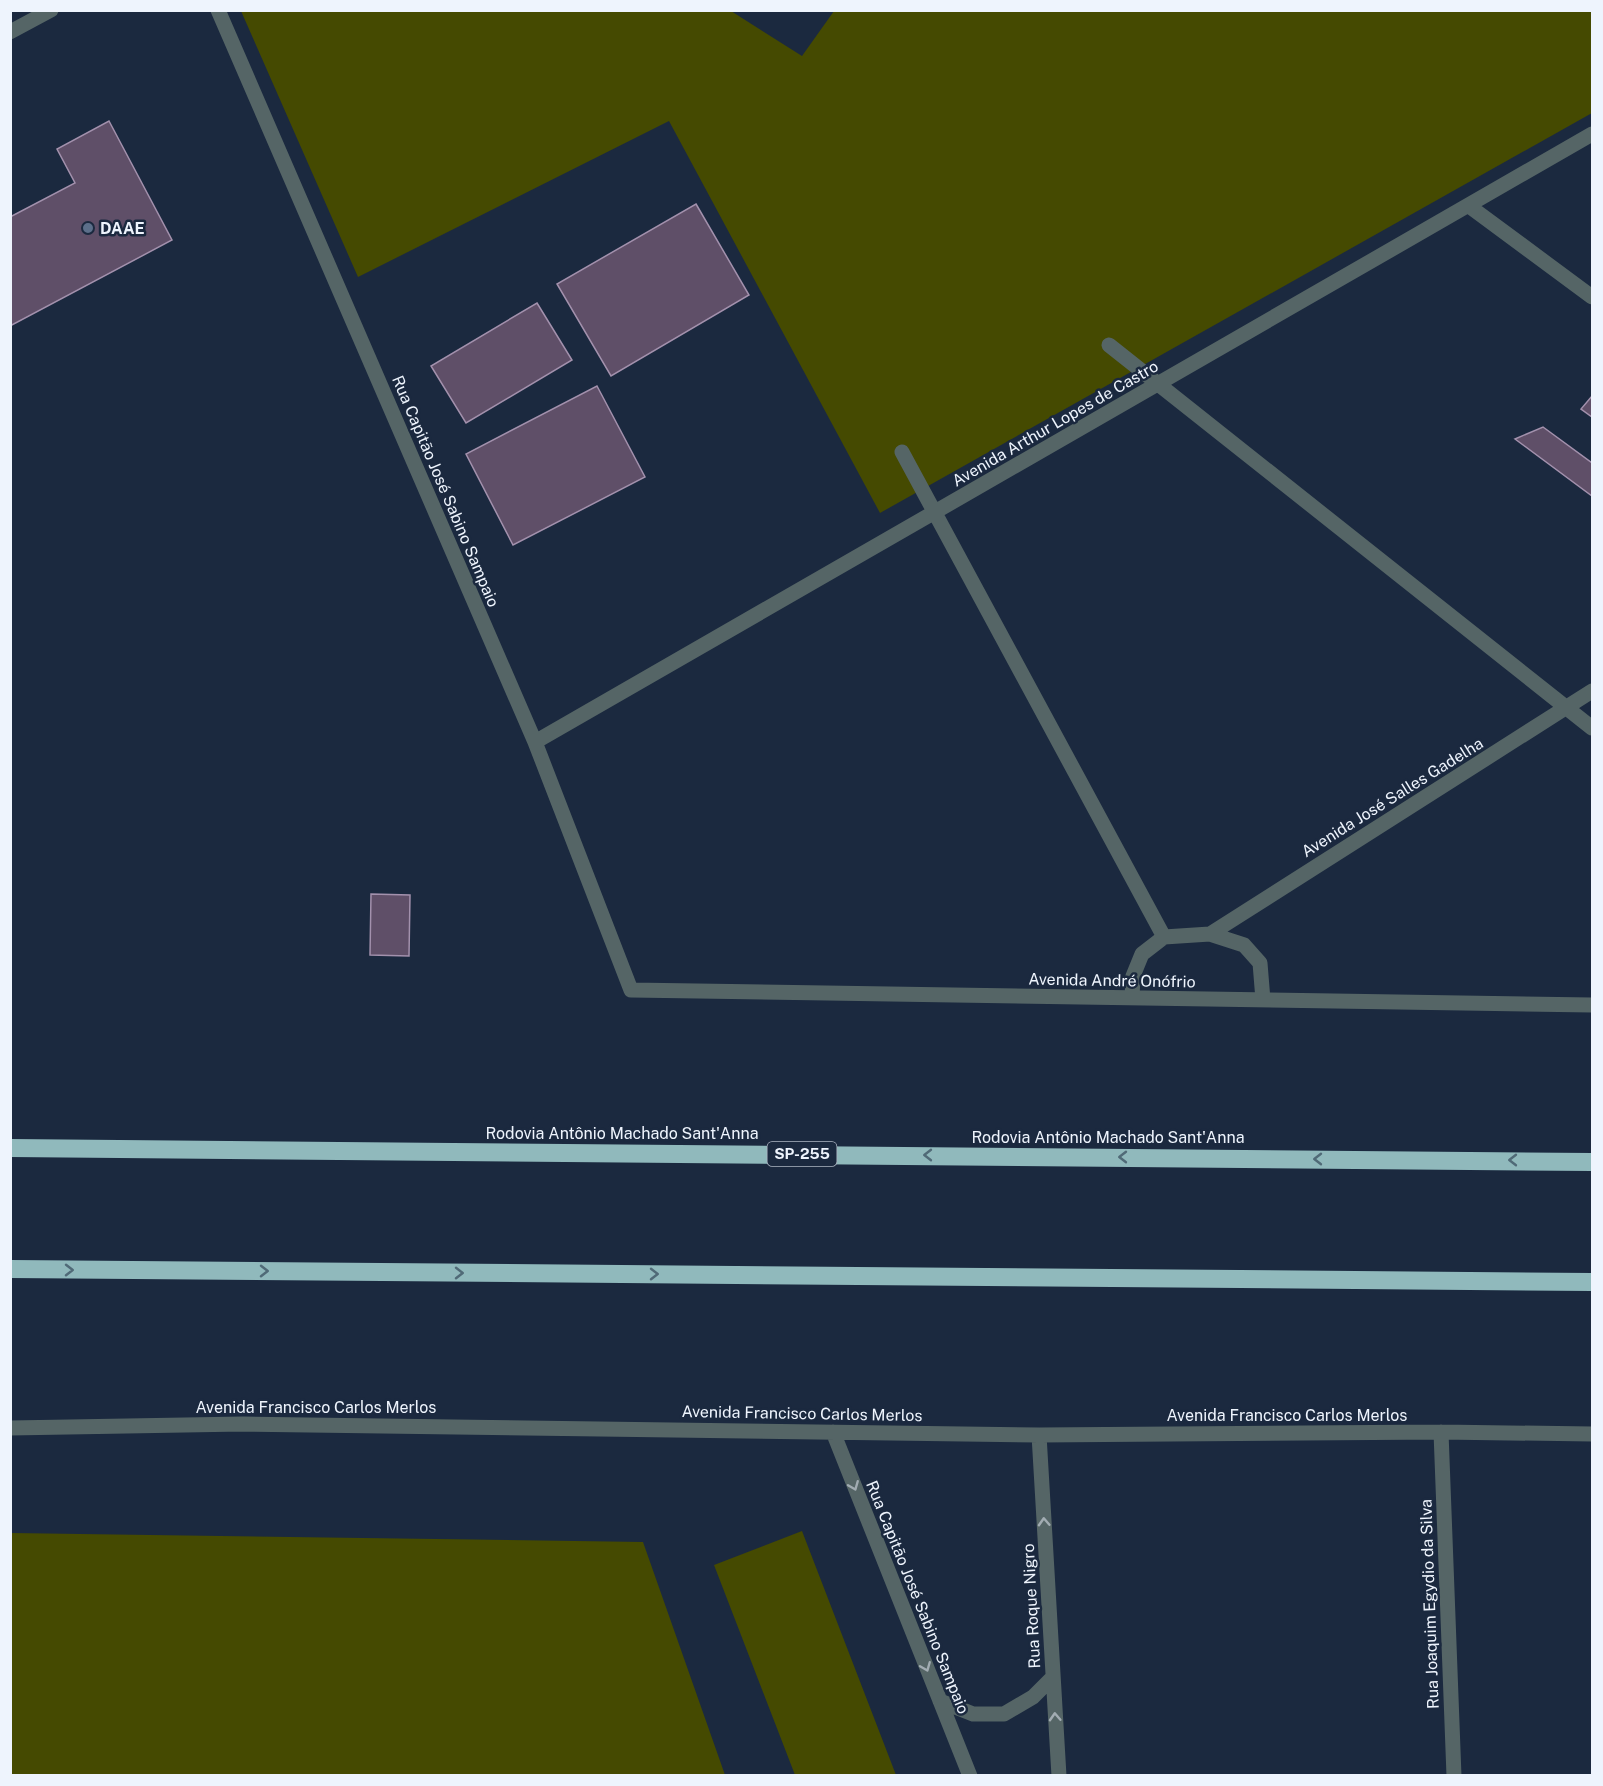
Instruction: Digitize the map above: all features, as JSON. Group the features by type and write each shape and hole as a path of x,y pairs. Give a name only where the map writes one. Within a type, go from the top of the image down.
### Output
{"highway":[{"name":"Rodovia Antônio Machado Sant'Anna","path":"10,1148 1593,1160"},
{"path":"10,1269 1593,1282"}],"street":[{"path":"10,32 51,10"},
{"name":"Rua Capitão José Sabino Sampaio","path":"218,10 535,742 631,990"},
{"name":"Avenida Arthur Lopes de Castro","path":"535,742 1593,134"},
{"path":"1469,206 1593,297"},
{"path":"1109,345 1593,728"},
{"path":"902,452 1164,937"},
{"name":"Avenida José Salles Gadelha","path":"1210,934 1593,691"},
{"path":"1237,916 1244,945 1260,963 1263,1000"},
{"path":"1132,998 1133,976 1142,954 1164,937 1210,934 1244,945"},
{"name":"Avenida André Onófrio","path":"631,990 1593,1005"},
{"name":"Avenida Francisco Carlos Merlos","path":"10,1428 243,1424 1039,1435 1441,1432 1593,1434"},
{"name":"Rua Capitão José Sabino Sampaio","path":"832,1432 970,1776"},
{"name":"Rua Joaquim Egydio da Silva","path":"1441,1432 1454,1776"},
{"name":"Rua Roque Nigro","path":"1039,1435 1059,1776"},
{"path":"940,1701 973,1714 1004,1714 1033,1697 1053,1677"}],"shaded area":[{"path":"241,11 731,11 802,56 834,11 1592,11 1592,113 880,513 669,121 358,277"},
{"path":"802,1531 896,1775 795,1775 714,1565"},
{"path":"11,1533 643,1542 725,1775 11,1775"}],"building":[{"name":"DAAE","path":"109,121 172,240 10,326 10,217 75,183 57,149"},
{"path":"696,204 749,295 611,376 557,284"},
{"path":"537,303 572,360 466,423 431,366"},
{"path":"597,386 645,477 513,545 466,454"},
{"path":"1592,396 1592,417 1581,409"},
{"path":"1543,427 1592,463 1592,496 1515,439"},
{"path":"371,894 410,895 409,956 370,955"}],"place":[{"name":"DAAE","path":"88,228"}]}
